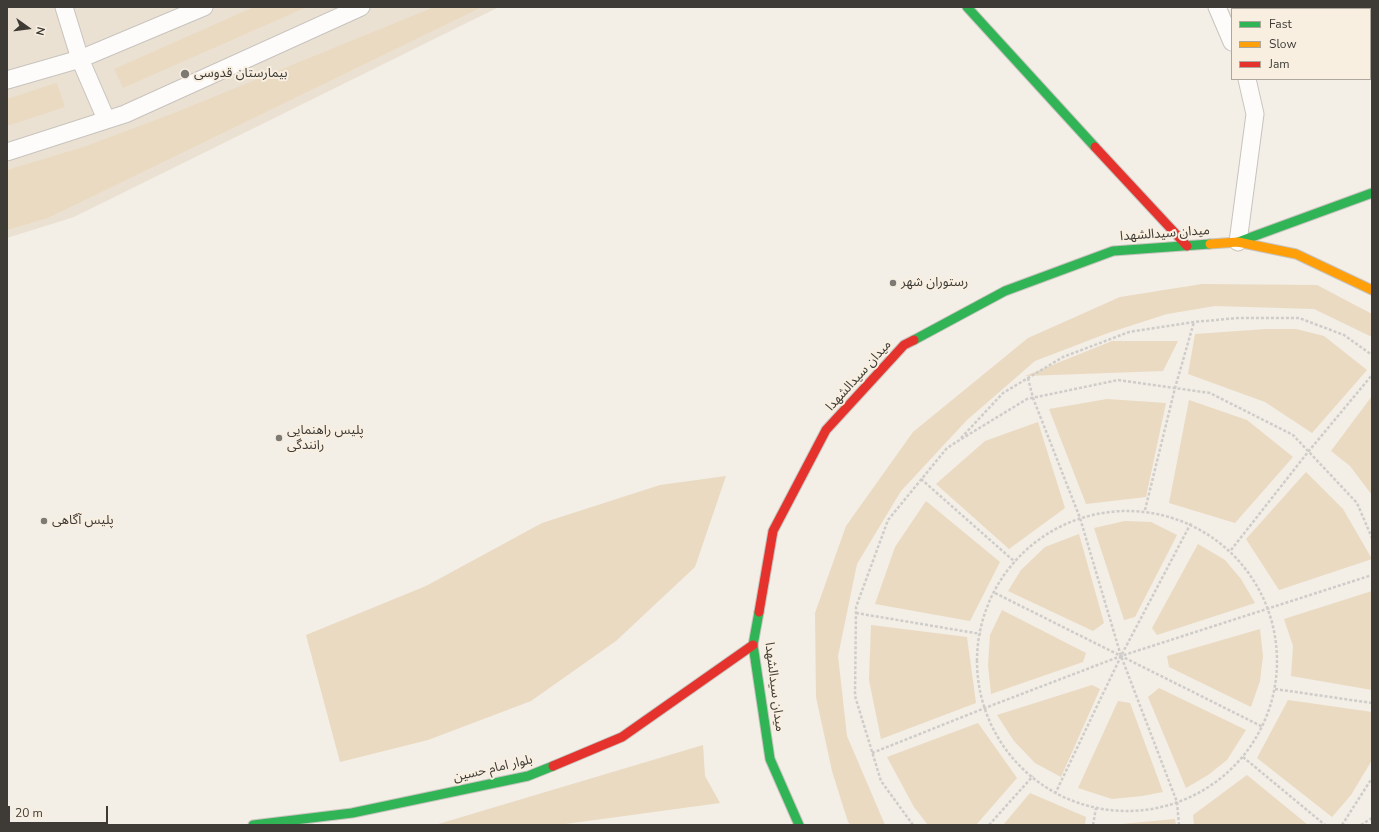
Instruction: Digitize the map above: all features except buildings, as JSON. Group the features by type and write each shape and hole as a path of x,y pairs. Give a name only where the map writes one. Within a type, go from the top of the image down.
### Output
{"main road":[{"path":"967,7 1187,246"},
{"path":"1238,242 1372,193"},
{"name":"میدان سیدالشهدا","path":"799,825 770,759 753,644 773,531 826,430 904,345 1005,291 1113,251 1238,242 1296,254 1372,290"},
{"name":"بلوار امام حسین","path":"253,825 352,813 528,776 622,737 753,644"}],"lane":[{"path":"64,7 80,59 106,119"},
{"path":"7,80 80,59 204,7"},
{"path":"7,152 125,114 361,7"},
{"path":"1216,7 1231,40"},
{"path":"1238,242 1255,114 1247,80"}],"path":[{"path":"958,441 1003,393 1063,356 1129,332 1194,322 1238,318 1299,318 1344,335 1372,355"},
{"path":"1145,510 1175,388 1194,322"},
{"path":"1231,550 1308,452 1372,375"},
{"path":"1028,378 1033,398 1080,518 1121,656 1177,802 1179,825"},
{"path":"912,825 881,781 855,696 856,608 888,520 947,448 958,441 1026,399 1118,380 1210,393 1292,435 1357,503 1372,538"},
{"path":"921,479 1015,562"},
{"path":"1145,510 1191,523 1231,550 1260,588 1276,633 1277,681 1275,689 1263,727 1236,767 1198,795 1152,810 1104,811 1055,794 1014,762 987,718 976,667 983,615 1007,569 1046,534 1080,518 1094,513 1145,510"},
{"path":"1055,794 1121,656 1191,523"},
{"path":"872,753 1121,656 1372,575"},
{"path":"995,593 1263,727"},
{"path":"856,613 981,634"},
{"path":"1275,689 1372,703"},
{"path":"1243,757 1325,825"},
{"path":"989,825 1032,776"},
{"path":"1342,825 1372,778"},
{"path":"1093,825 1096,808"},
{"path":"1361,825 1372,818"}],"shaded area":[{"name":"بیمارستان قدوسی","path":"7,7 499,7 74,217 7,238"},
{"path":"254,7 307,7 123,88 114,69"},
{"path":"434,7 482,7 48,218 7,230 7,170 83,147 179,111"},
{"path":"56,83 65,107 7,126 7,99"},
{"path":"1202,284 1317,285 1372,314 1372,337 1314,309 1215,306 1167,314 1108,333 1035,361 967,420 901,491 857,564 838,656 847,736 885,825 851,825 848,822 832,771 816,697 815,613 846,526 913,432 1028,338 1120,297"},
{"path":"1267,329 1296,329 1324,336 1367,370 1312,433 1265,402 1188,374 1195,334"},
{"path":"1112,341 1178,341 1163,371 1025,376"},
{"path":"1372,396 1372,495 1350,466 1331,451"},
{"path":"1107,399 1166,403 1146,497 1086,504 1049,409"},
{"path":"1189,400 1247,420 1293,457 1235,523 1169,503"},
{"path":"1038,422 1065,508 1009,549 936,484 985,441"},
{"path":"1306,472 1343,509 1372,559 1279,590 1246,539"},
{"path":"726,476 695,567 616,641 531,701 428,740 340,762 306,635 426,586 542,523 660,485"},
{"path":"926,501 1000,562 970,621 875,604 895,547"},
{"path":"1125,521 1151,522 1177,535 1135,617 1124,620 1094,528"},
{"path":"1079,534 1104,623 1093,631 1008,591 1021,570 1045,547"},
{"path":"1198,544 1225,560 1241,579 1255,603 1157,635 1152,628"},
{"path":"1372,591 1372,690 1291,676 1293,646 1284,619"},
{"path":"1002,610 1086,653 1083,662 991,694 988,665 990,635"},
{"path":"871,625 967,637 976,703 881,739 869,680"},
{"path":"1260,629 1263,656 1260,681 1251,707 1169,667 1167,656"},
{"path":"1092,685 1100,689 1061,777 1035,763 1014,741 997,715"},
{"path":"1159,688 1246,730 1227,760 1208,775 1186,788 1148,697"},
{"path":"1288,700 1372,712 1372,760 1351,795 1332,817 1257,758"},
{"path":"1118,701 1130,703 1163,792 1112,799 1078,788"},
{"path":"978,723 1017,778 976,825 928,825 914,807 887,757"},
{"path":"703,745 705,776 720,803 558,825 435,825"},
{"path":"1247,775 1308,825 1194,825 1193,815"},
{"path":"1030,793 1086,817 1085,825 1003,825"},
{"path":"1175,819 1176,825 1111,825"}],"traffic: fast":[{"path":"967,7 1095,147"},
{"path":"1238,242 1372,193"},
{"path":"914,340 1005,291 1113,251 1210,244"},
{"path":"759,612 753,645 770,759 799,825"},
{"path":"253,825 352,813 528,776 553,766"}],"traffic: slow":[{"path":"1210,244 1238,242 1296,254 1372,290"}],"traffic: jam":[{"path":"1095,147 1187,246"},
{"path":"759,612 773,531 826,430 904,345 914,340"},
{"path":"553,766 622,737 753,645"}],"place":[{"name":"بیمارستان قدوسی","path":"185,74"},
{"name":"رستوران شهر","path":"893,283"},
{"name":"پلیس راهنمایی رانندگی","path":"279,438"},
{"name":"پلیس آگاهی","path":"44,521"}]}
